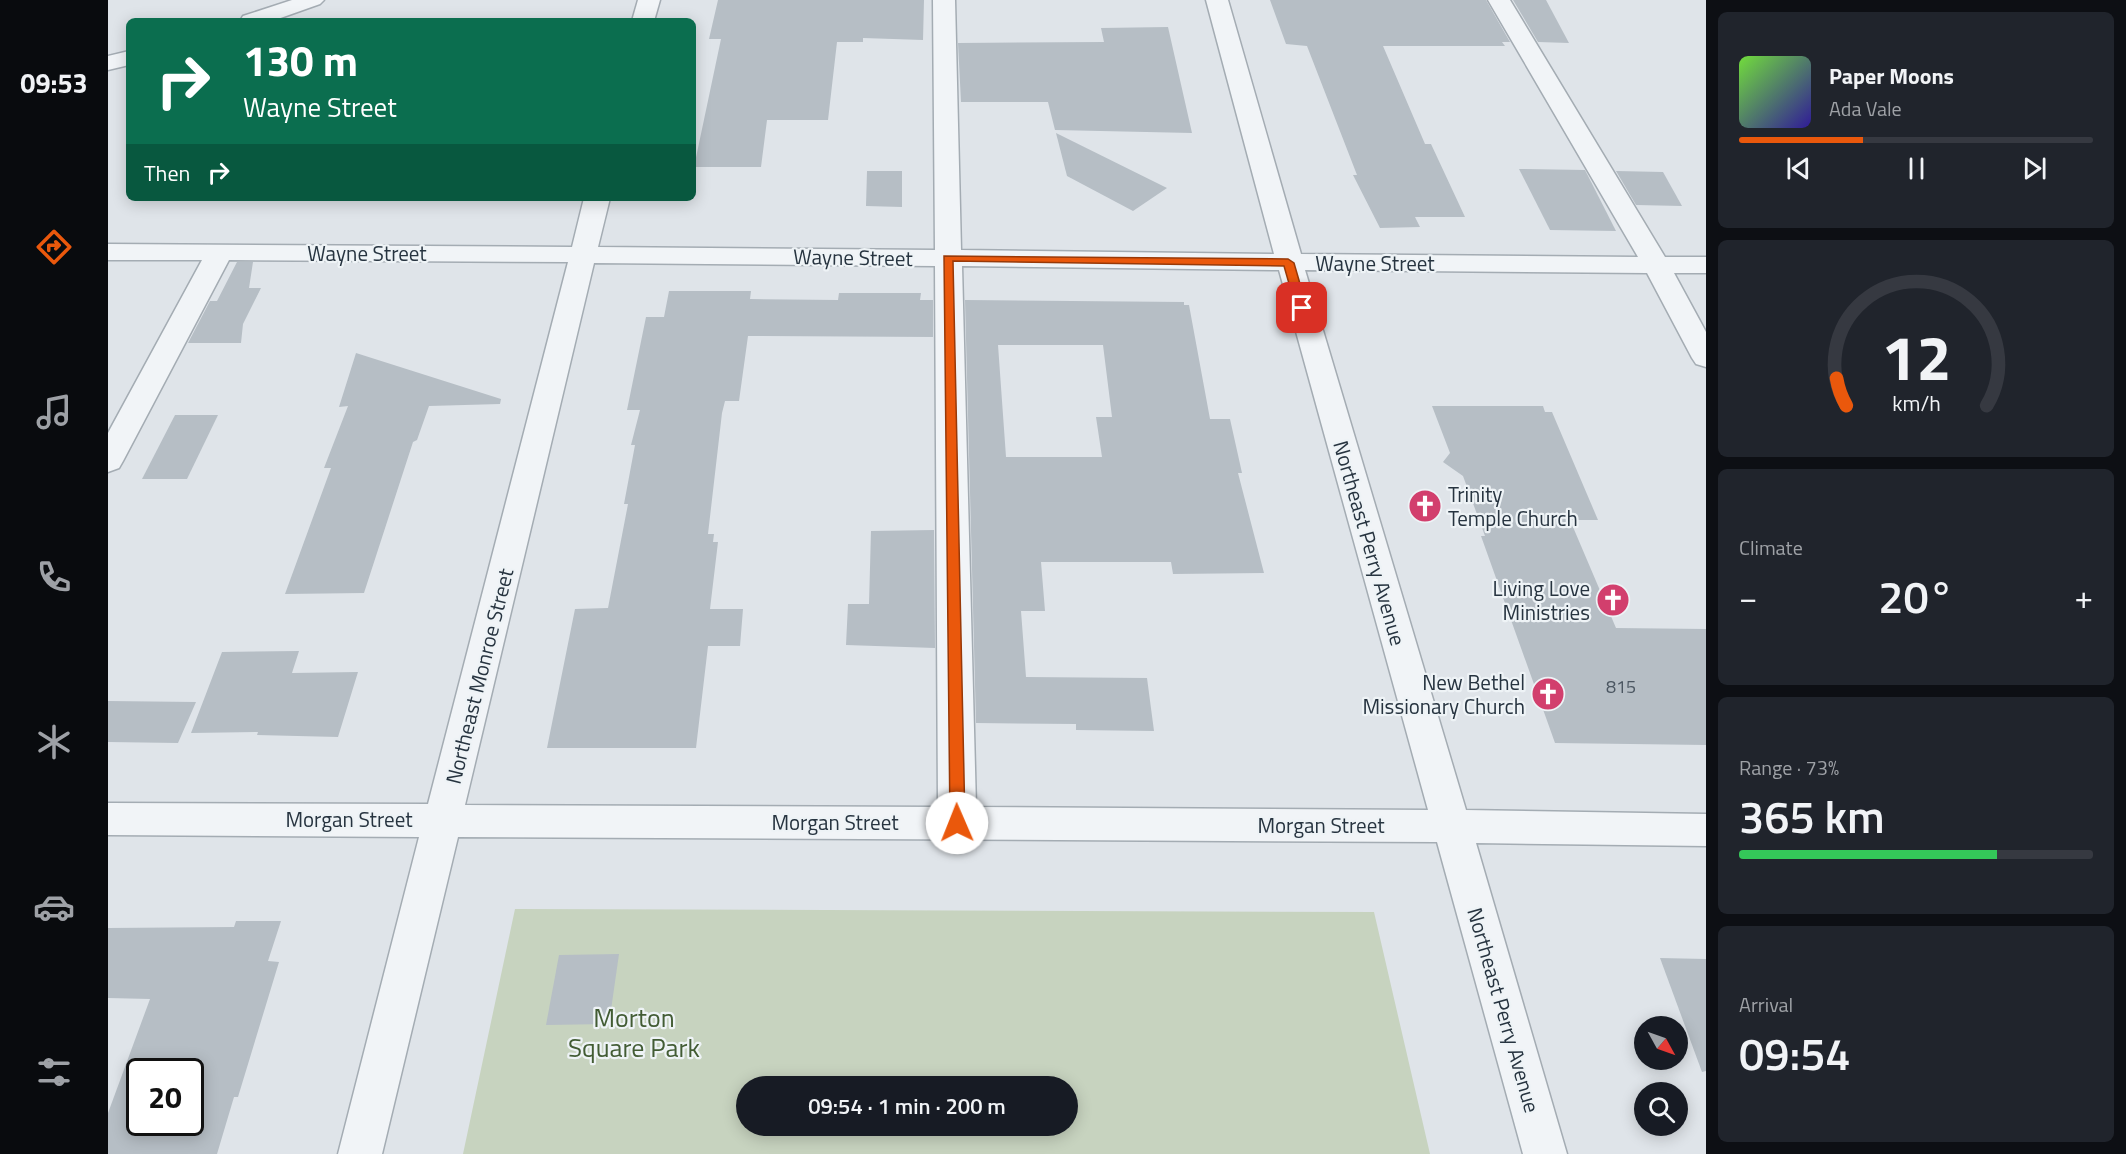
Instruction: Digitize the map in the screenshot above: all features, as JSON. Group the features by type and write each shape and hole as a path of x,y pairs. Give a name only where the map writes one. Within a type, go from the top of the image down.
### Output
{"street":[{"path":"260,18 313,0"},
{"path":"644,18 649,0"},
{"path":"944,0 957,823"},
{"name":"Northeast Perry Avenue","path":"1217,0 1288,263 1453,826 1545,1154"},
{"path":"1499,0 1656,264 1706,358"},
{"path":"108,63 126,59"},
{"name":"Northeast Monroe Street","path":"360,1154 596,201"},
{"name":"Wayne Street","path":"108,252 582,253 1288,263 1706,265"},
{"path":"108,461 220,252"},
{"name":"Morgan Street","path":"108,819 444,819 1706,830"}],"green space":[{"name":"Morton Square Park","path":"515,909 1374,912 1430,1154 463,1154"}],"building":[{"path":"718,0 924,0 923,40 863,38 863,42 837,42 828,120 767,120 761,167 696,167 696,158 721,39 709,39"},
{"path":"1270,0 1486,0 1510,42 1502,42 1505,46 1383,46 1425,144 1431,144 1465,217 1415,217 1420,227 1380,228 1353,175 1357,175 1307,46 1286,44"},
{"path":"1513,0 1546,0 1569,43 1538,42"},
{"path":"1168,27 1192,133 1055,130 1048,102 961,102 958,43 1104,42 1101,28"},
{"path":"1056,133 1167,188 1133,211 1067,176"},
{"path":"1519,169 1585,170 1616,231 1550,230"},
{"path":"867,171 902,171 902,207 866,206"},
{"path":"1616,171 1663,172 1682,206 1636,205"},
{"path":"237,262 253,262 249,288 261,288 243,324 241,343 188,343 210,301 217,301"},
{"path":"669,291 751,291 750,299 838,300 839,293 921,293 920,300 933,300 933,337 748,336 739,401 725,401 722,413 708,534 714,534 713,542 718,542 710,609 743,609 740,646 708,646 696,748 547,748 575,609 608,608 628,504 624,504 635,445 631,445 640,410 627,410 646,317 664,317"},
{"path":"965,300 1184,302 1184,305 1189,305 1210,419 1230,419 1242,473 1238,473 1264,573 1173,574 1171,562 1041,562 1045,611 1021,611 1026,677 1147,678 1154,731 1076,730 1076,724 976,723","holes":["998,345 1103,345 1112,417 1096,417 1102,457 1006,457"]},
{"path":"356,353 501,399 500,404 429,406 417,440 413,442 364,593 285,594 331,468 324,468 348,406 339,407"},
{"path":"1432,406 1543,406 1545,412 1552,412 1598,520 1570,520 1616,628 1706,629 1706,745 1555,743 1481,536 1485,536 1463,476 1443,462 1450,453"},
{"path":"175,415 218,415 187,479 142,479"},
{"path":"934,530 935,648 846,645 848,604 869,604 871,531"},
{"path":"299,651 292,673 358,672 338,737 257,735 258,732 191,733 222,652"},
{"path":"108,701 196,702 178,743 108,742"},
{"path":"236,921 281,921 268,961 279,962 238,1097 234,1097 217,1154 108,1154 108,1113 126,1064 126,1136 204,1136 204,1058 128,1058 150,999 108,998 108,928 234,927"},
{"path":"619,954 609,1024 546,1025 559,955"},
{"path":"1660,958 1706,959 1706,1071 1702,1072 1688,1034 1688,1016 1681,1016"}],"place":[{"name":"Trinity Temple Church","path":"1425,506"},
{"name":"Living Love Ministries","path":"1613,600"},
{"name":"New Bethel Missionary Church","path":"1548,694"}],"route":[{"path":"957,823 948,258 1288,263 1302,308"}]}
